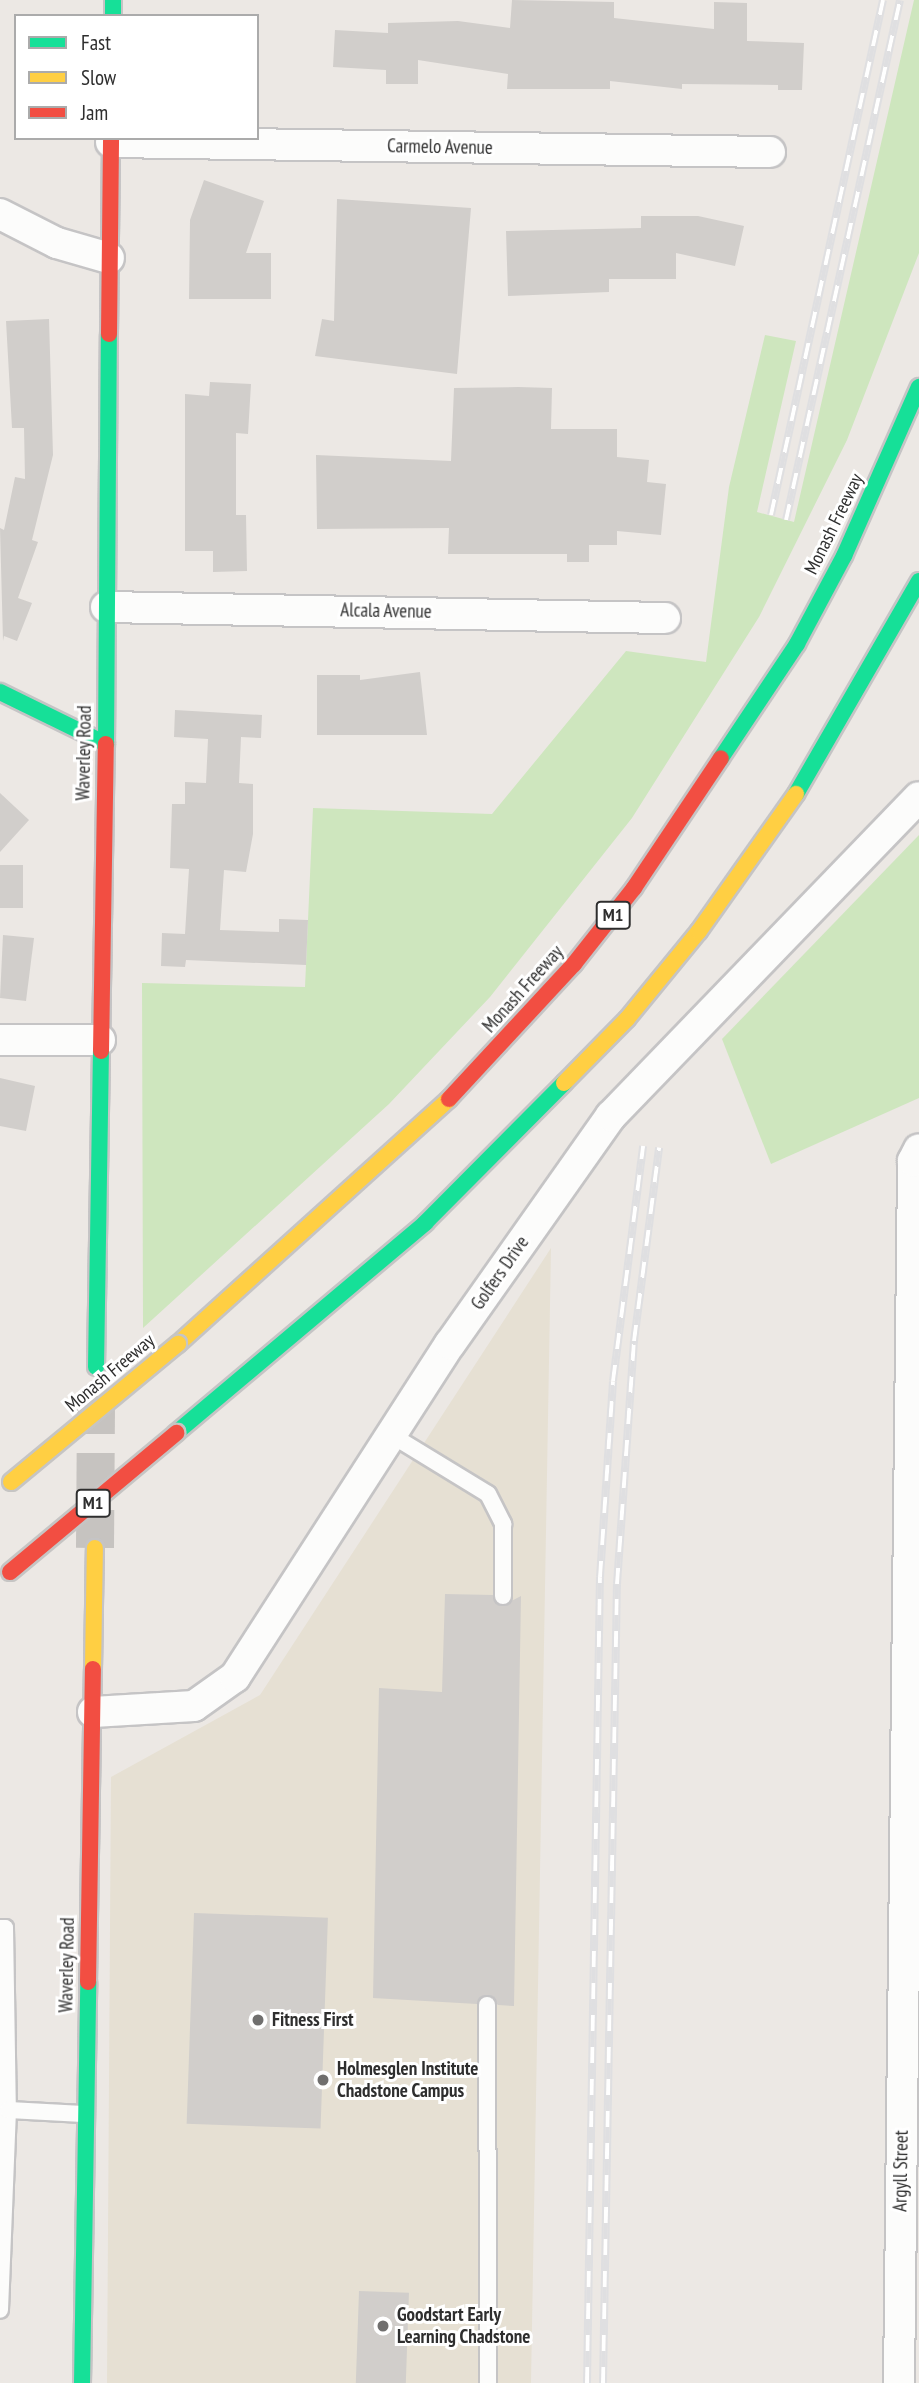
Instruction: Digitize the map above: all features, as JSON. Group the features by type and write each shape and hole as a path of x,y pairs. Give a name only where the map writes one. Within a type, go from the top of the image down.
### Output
{"main road":[{"name":"Waverley Road","path":"96,1367 106,744 111,140"},
{"name":"Monash Freeway","path":"5,1487 177,1344 441,1107 566,973 634,888 797,644 844,556 919,387"},
{"name":"M1","path":"5,1576 425,1223 627,1019 699,931 808,777 919,580"},
{"path":"0,692 106,744"},
{"name":"Waverley Road","path":"82,2383 84,2114 95,1548"}],"street":[{"name":"Carmelo Avenue","path":"111,140 770,152"},
{"path":"0,214 57,243 109,258"},
{"name":"Alcala Avenue","path":"106,607 665,618"},
{"name":"Golfers Drive","path":"93,1712 194,1706 235,1677 450,1344 611,1116 919,797"},
{"path":"0,1040 100,1040"},
{"name":"Argyll Street","path":"899,2383 916,1155"}],"lane":[{"path":"393,1436 488,1494 503,1524 503,1595"},
{"path":"0,1928 5,1928 8,2110 0,2310"},
{"path":"487,2004 488,2383"},
{"path":"8,2110 84,2114"}],"shaded area":[{"name":"Holmesglen Institute Chadstone Campus","path":"551,1248 531,2383 107,2383 111,1777 260,1695"}],"green space":[{"path":"914,0 919,0 919,253 847,440 759,617 632,818 490,997 389,1104 143,1328 142,983 305,987 313,808 492,814 626,651 706,662 729,487 765,335 796,341 757,512 794,522"},
{"path":"919,835 919,1098 771,1164 722,1039"}],"building":[{"path":"512,0 614,2 614,18 714,29 714,2 747,3 747,41 804,43 802,90 778,90 778,85 682,84 682,89 610,81 610,89 507,89 508,74 418,60 418,84 386,84 386,70 333,67 335,30 388,33 388,23 458,21 510,28"},
{"path":"204,180 264,201 246,253 271,253 271,299 189,299 190,220"},
{"path":"337,199 471,208 457,374 315,356 322,319 334,321"},
{"path":"641,216 698,216 744,226 735,266 676,253 676,279 609,279 609,292 508,296 506,231 641,228"},
{"path":"49,319 53,455 32,540 38,542 18,598 32,603 17,641 4,636 3,641 0,528 4,530 15,477 25,479 24,428 12,428 6,321"},
{"path":"210,382 251,384 248,434 236,433 236,515 246,515 247,571 213,572 213,551 185,551 185,394 209,396"},
{"path":"454,388 552,388 551,429 617,429 617,457 649,460 647,482 666,484 661,535 617,531 617,545 589,545 589,562 567,562 567,554 448,554 449,528 317,529 316,455 451,461"},
{"path":"420,672 427,735 317,735 317,675 360,675 360,680"},
{"path":"175,710 262,715 261,738 241,737 239,783 253,784 253,834 246,872 224,870 220,930 279,932 279,919 308,920 306,965 186,960 185,967 161,966 162,933 185,934 189,869 170,868 172,804 185,804 185,782 206,783 208,739 174,737"},
{"path":"0,793 29,820 0,852"},
{"path":"0,865 23,865 23,908 0,908"},
{"path":"3,935 34,938 26,1001 0,998"},
{"path":"0,1078 35,1086 26,1131 0,1126"},
{"path":"445,1594 493,1595 502,1606 521,1596 514,2006 498,2005 488,1995 477,2004 373,1998 379,1688 442,1692"},
{"name":"Fitness First","path":"194,1913 328,1918 321,2129 187,2124"},
{"name":"Goodstart Early Learning Chadstone","path":"359,2291 409,2293 406,2383 356,2383"}],"tunnel":[{"path":"95,1548 96,1385"}],"railway":[{"path":"771,515 883,0"},
{"path":"786,520 900,0"},
{"path":"587,2383 600,1577 613,1381 643,1146"},
{"path":"603,2383 617,1584 634,1341 659,1148"}],"traffic: fast":[{"path":"113,0 113,14"},
{"path":"0,692 106,744 109,334"},
{"path":"721,758 797,644 844,556 919,387"},
{"path":"796,794 919,581"},
{"path":"96,1367 101,1051"},
{"path":"176,1433 425,1223 564,1083"},
{"path":"82,2383 88,1982"}],"traffic: slow":[{"path":"564,1083 627,1019 699,931 796,794"},
{"path":"178,1344 449,1099"},
{"path":"11,1482 178,1344"},
{"path":"93,1669 95,1548"}],"traffic: jam":[{"path":"109,334 111,140"},
{"path":"101,1051 106,744"},
{"path":"449,1099 574,964 634,888 721,758"},
{"path":"10,1572 176,1433"},
{"path":"88,1982 93,1669"}],"place":[{"name":"Fitness First","path":"258,2020"},
{"name":"Holmesglen Institute Chadstone Campus","path":"323,2080"},
{"name":"Goodstart Early Learning Chadstone","path":"383,2326"}]}
